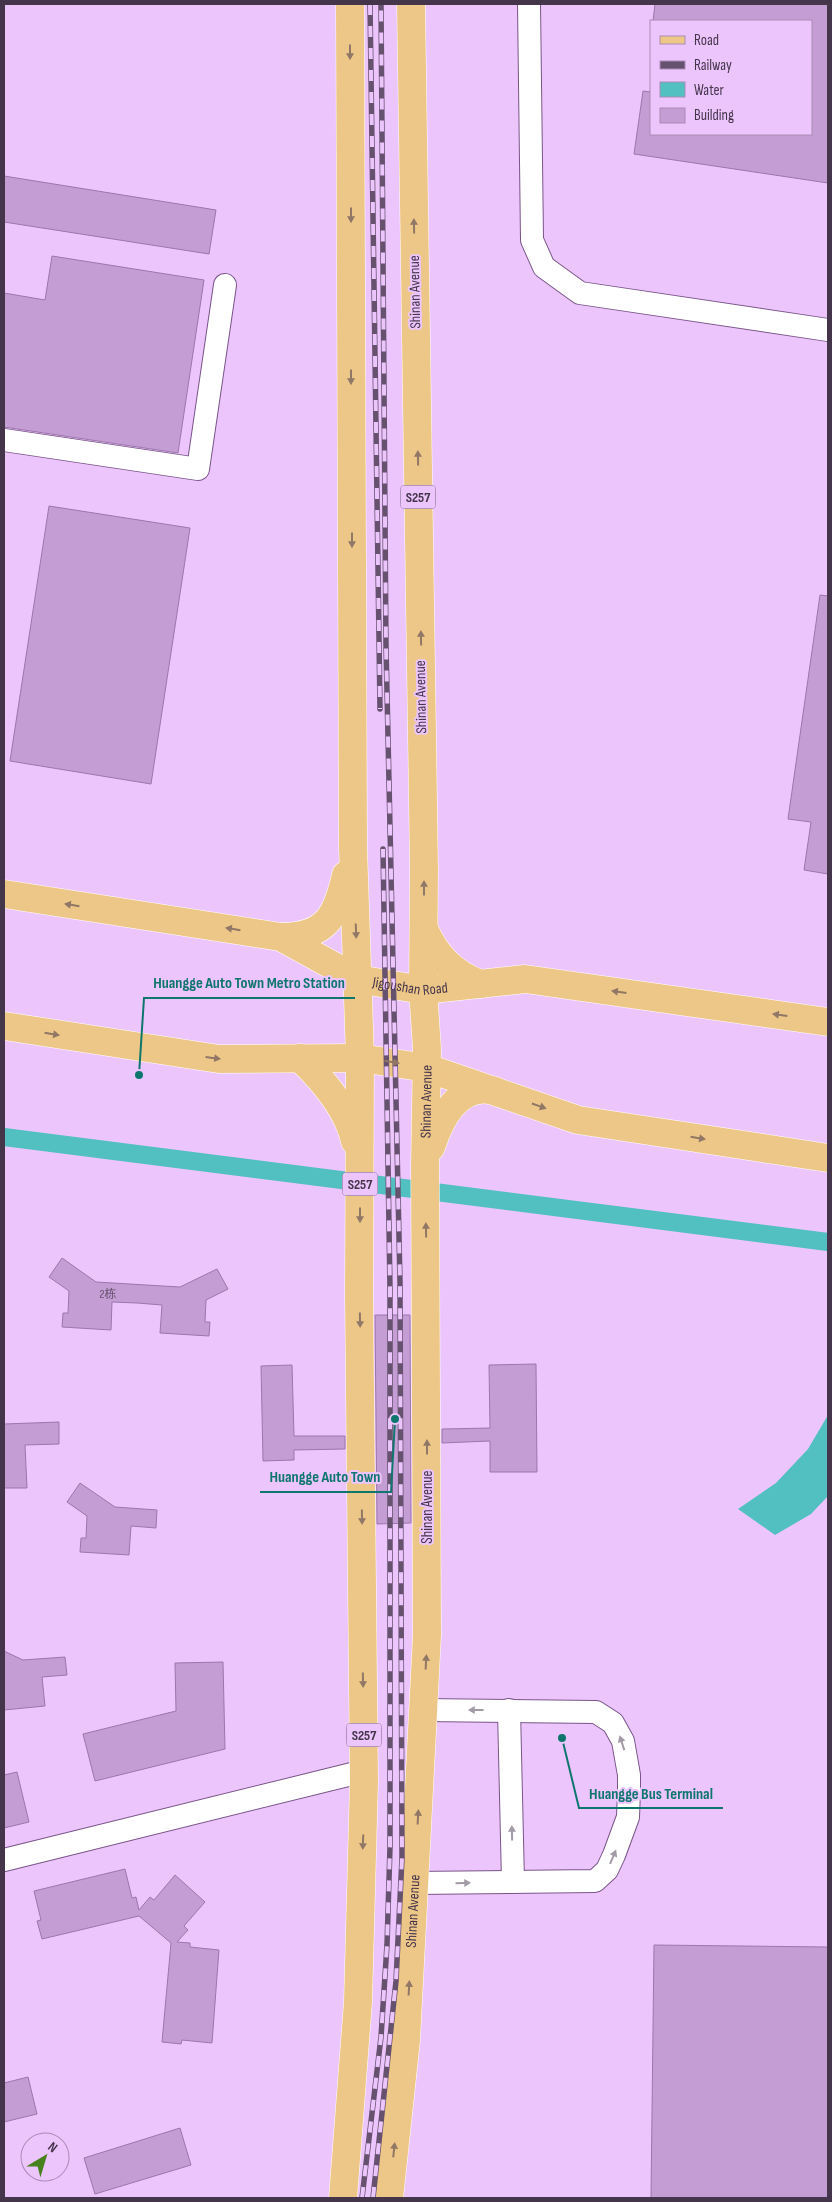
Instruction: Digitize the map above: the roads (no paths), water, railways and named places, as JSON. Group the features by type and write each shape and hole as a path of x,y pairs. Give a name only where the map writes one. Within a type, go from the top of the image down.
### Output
{"main road":[{"name":"S257","path":"343,2198 358,2002 364,1771 359,1271 360,1058 353,847 350,4"},
{"name":"Shinan Avenue","path":"389,2198 406,2040 424,1710 427,1635 425,1165 440,1105 427,1068 424,990 410,4"},
{"path":"281,937 296,937 310,933 322,926 332,916 340,903 353,847"},
{"name":"Jigoushan Road","path":"4,894 281,937 357,979 424,990 525,979 828,1022"},
{"path":"424,929 435,950 451,968 465,978 480,984"},
{"path":"4,1026 219,1059 360,1058 427,1068 578,1120 828,1158"},
{"path":"300,1058 317,1074 348,1121 360,1160"},
{"path":"440,1105 477,1090 490,1090 503,1094"}],"street":[{"path":"529,4 532,240 544,267 580,293 828,330"},
{"path":"4,440 198,469 225,285"},
{"path":"414,1884 595,1881 607,1870 628,1817 629,1775 623,1742 613,1723 596,1712 424,1710"},
{"path":"509,1710 513,1882"},
{"path":"4,1860 364,1771"}],"water":[{"path":"828,1415 828,1496 811,1514 775,1535 738,1509 776,1483 808,1449"}],"waterway":[{"path":"4,1137 828,1242"}],"railway":[{"path":"370,4 380,709"},
{"path":"373,2198 396,1981 402,1858 400,1282 386,646 381,4"},
{"path":"362,2198 381,2037 387,1945 390,1847 390,1289 383,849"}],"place":[{"name":"Huangge Auto Town Metro Station","path":"139,1075"},
{"name":"Huangge Auto Town","path":"395,1419"},
{"name":"Huangge Bus Terminal","path":"562,1738"}]}
